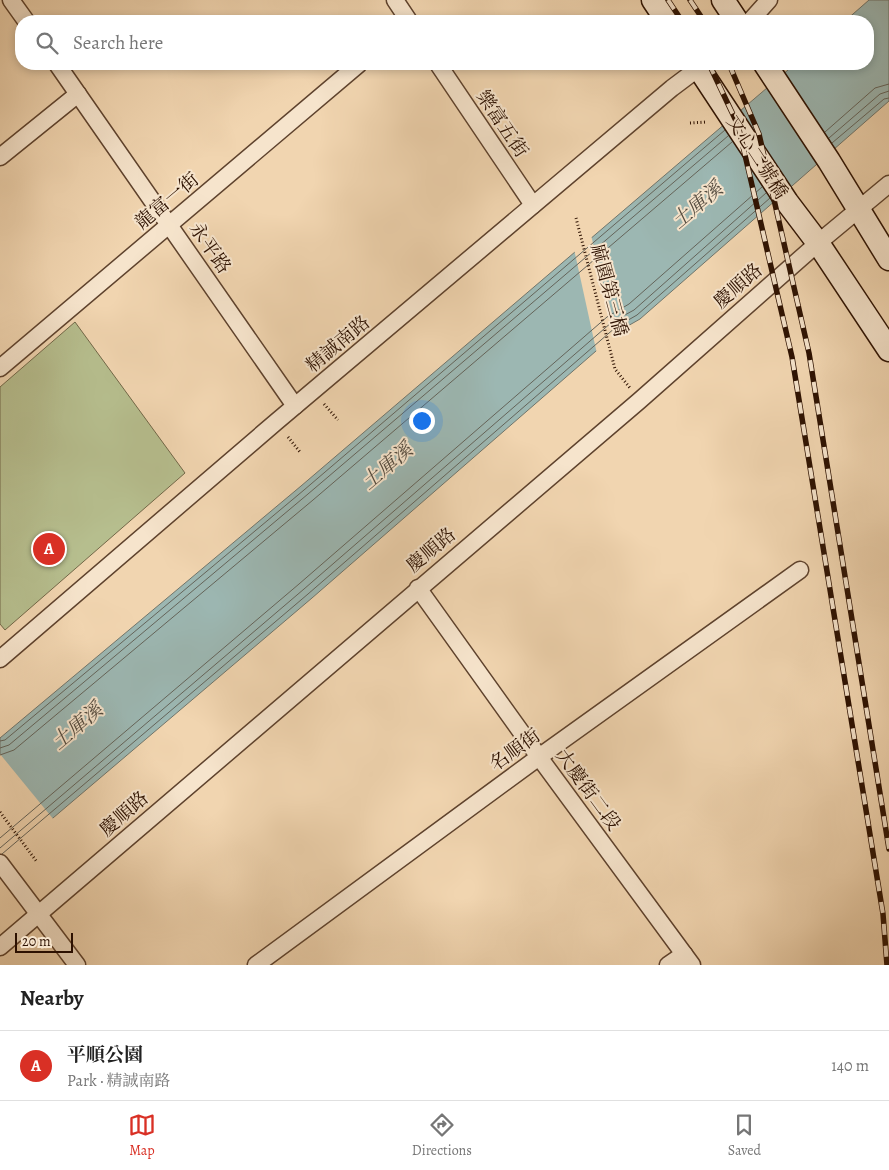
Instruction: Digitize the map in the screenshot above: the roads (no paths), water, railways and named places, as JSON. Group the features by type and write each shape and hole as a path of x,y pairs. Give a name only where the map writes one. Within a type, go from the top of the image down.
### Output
{"main road":[{"path":"653,0 663,15"},
{"path":"723,0 733,15"},
{"name":"文心二號橋","path":"703,70 787,202 818,243 889,350"},
{"path":"769,70 859,208 889,259"}],"street":[{"path":"11,0 22,15"},
{"path":"395,0 405,15"},
{"path":"755,15 769,0"},
{"name":"永平路","path":"61,70 296,406"},
{"name":"龍富一街","path":"0,368 352,70"},
{"name":"樂富五街","path":"442,70 533,205"},
{"name":"精誠南路","path":"0,659 694,70"},
{"path":"0,157 78,94"},
{"name":"慶順路","path":"0,947 639,401 818,243 889,184"},
{"name":"名順街","path":"256,965 539,757 800,570"},
{"name":"大慶街二段","path":"418,588 539,757 688,959"},
{"path":"0,863 77,965"},
{"path":"668,965 688,959"}],"water":[{"name":"土庫溪","path":"869,0 889,0 889,101 640,319 619,331 312,598 0,863 0,738 301,486 788,70 874,70 874,15 852,15"}],"railway":[{"path":"668,0 678,15"},
{"path":"690,0 700,15"},
{"path":"712,70 738,125 792,357 883,914 887,965"},
{"path":"732,70 759,134 809,353 889,849"}],"place":[{"name":"平順公園","path":"49,549"}]}
